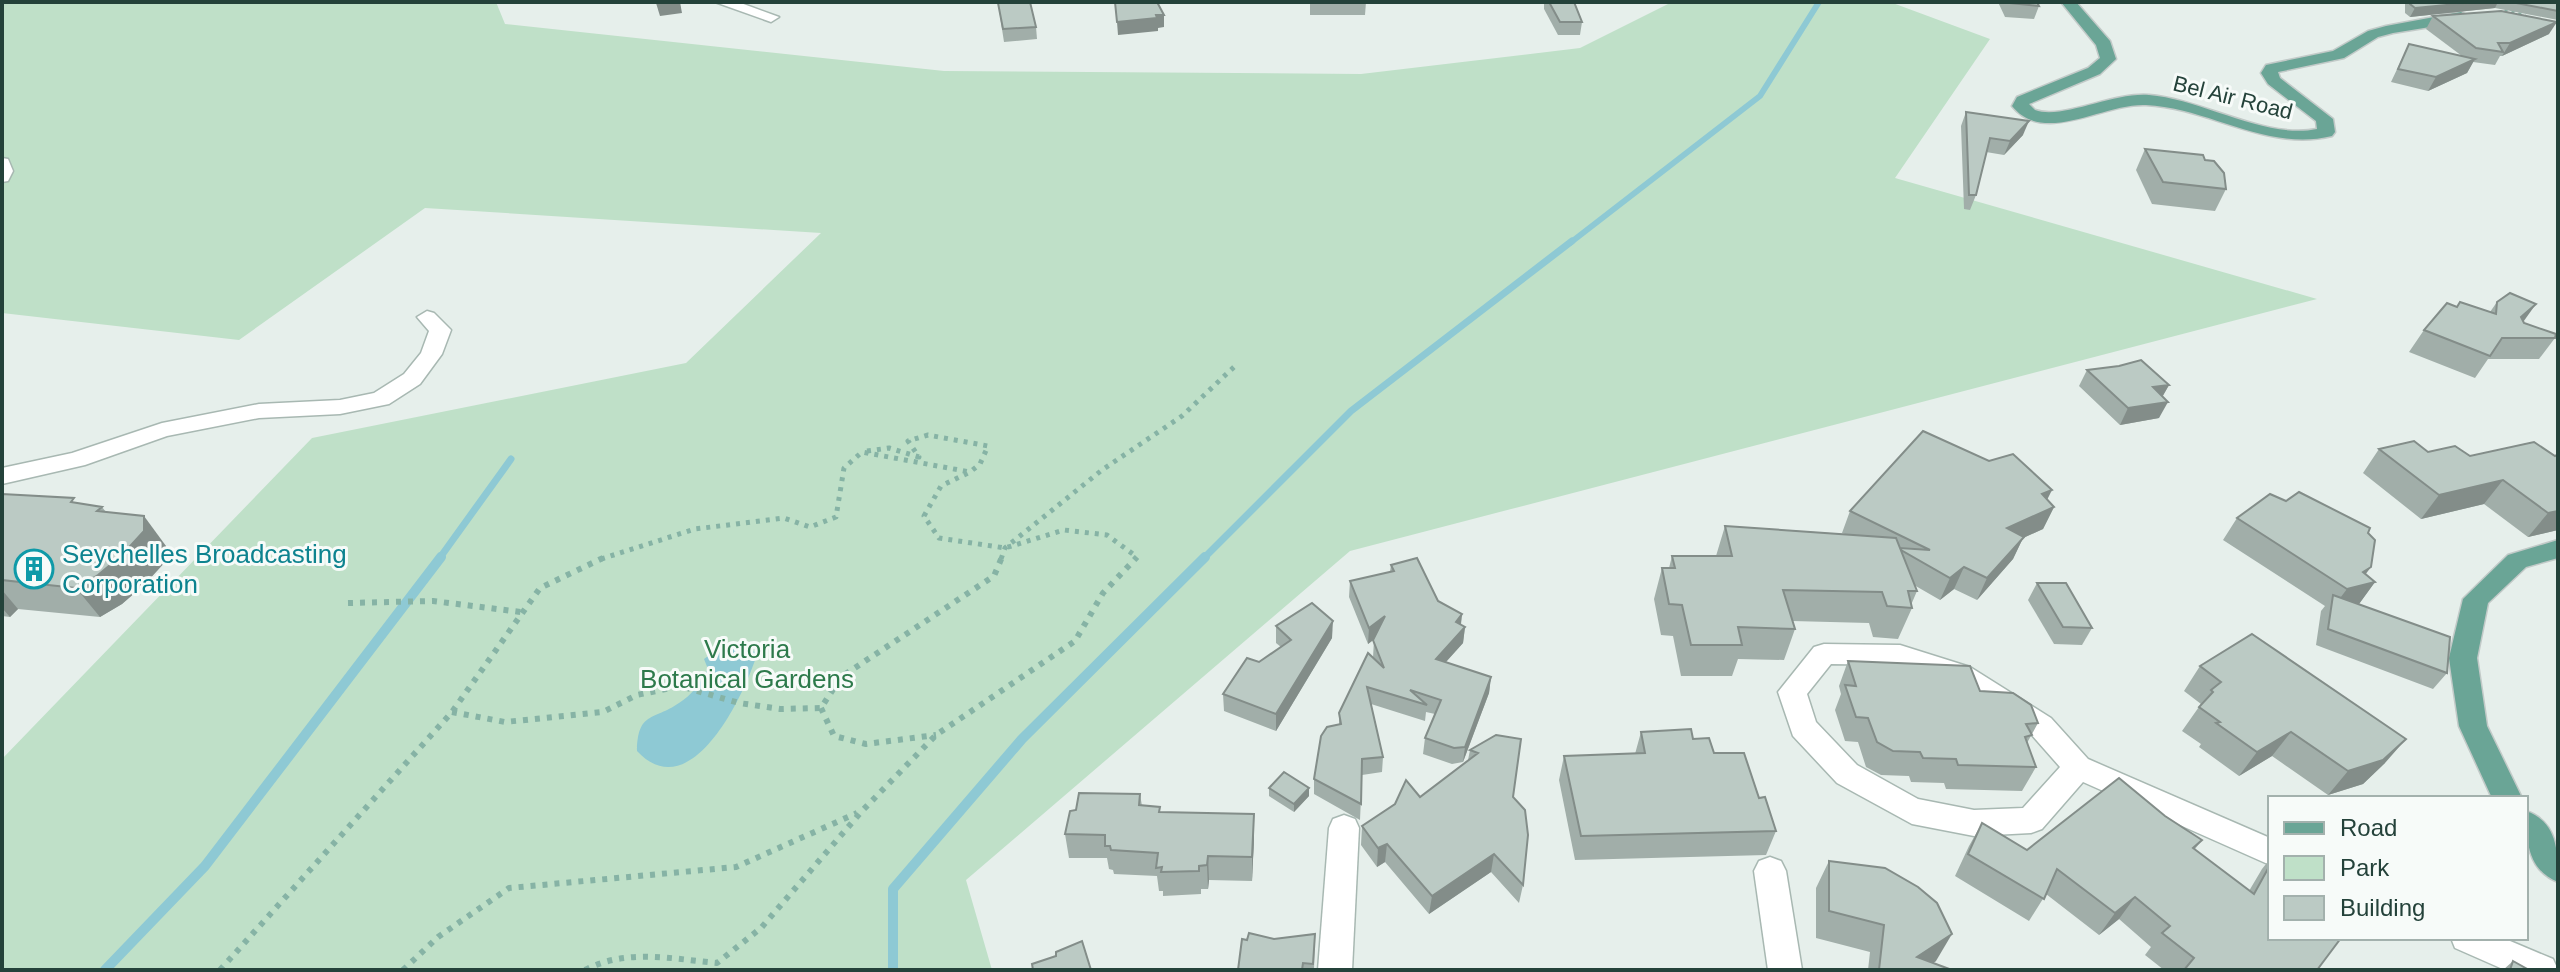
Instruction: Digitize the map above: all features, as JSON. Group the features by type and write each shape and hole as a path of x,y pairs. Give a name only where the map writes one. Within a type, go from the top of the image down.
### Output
{"main road":[{"name":"Bel Air Road","path":"2068,2 2104,44 2108,59 2094,71 2023,101 2020,106 2032,115 2058,119 2111,102 2149,100 2187,106 2271,131 2306,137 2326,132 2324,119 2274,81 2269,73 2272,68 2338,55 2373,34 2391,29 2424,21 2481,16"},
{"path":"2506,796 2473,726 2463,658 2476,599 2517,561 2558,549"},
{"path":"2528,827 2558,868"}],"street":[{"path":"722,2 771,17"},
{"path":"2,163 2,177"},
{"path":"2,476 77,460 162,430 259,411 340,407 381,399 412,379 431,354 440,330 427,317"},
{"path":"2078,767 2031,820 1974,823 1912,811 1847,774 1803,728 1792,692 1824,654 1900,655 1960,674 2041,726 2078,767 2268,851"},
{"path":"1335,970 1344,828"},
{"path":"1770,871 1785,970"},
{"path":"2472,940 2541,970"}],"path":[{"path":"2502,8 2536,23"},
{"path":"821,708 841,677 994,576 1005,548 1102,470 1182,416 1235,366"},
{"path":"220,970 452,712 540,588 615,552 695,529 784,518 810,527 836,517 844,468 862,452 889,448 919,457 908,441 928,435 988,446 980,464 941,486 924,516 939,538 1005,548 1064,530 1107,535 1137,557 1103,593 1075,641 936,735 862,811 761,928 717,963 628,955 597,962 585,970"},
{"path":"862,452 970,472"},
{"path":"348,603 433,601 521,612"},
{"path":"452,712 505,722 603,712 637,695 680,686 739,703 780,709 821,708"},
{"path":"821,708 834,736 866,744 936,735"},
{"path":"403,970 438,937 509,888 736,867 862,811"}],"green space":[{"name":"Victoria Botanical Gardens","path":"2,2 496,2 505,24 944,71 1361,74 1580,48 1672,2 1890,2 1990,39 1895,178 2317,299 1350,551 966,880 992,970 2,970 2,759 312,438 686,363 821,233 425,208 239,340 2,313"}],"water":[{"path":"733,648 750,648 757,654 741,694 713,739 696,756 677,766 657,765 637,751 640,729 644,723 692,692 708,669 704,659"}],"building":[{"path":"1030,2 1036,27 1003,29 998,3"},
{"path":"1115,2 1157,2 1164,15 1117,22"},
{"path":"1549,2 1574,2 1582,22 1560,22"},
{"path":"2037,2 2039,6 2010,3"},
{"path":"2410,2 2478,2 2415,8"},
{"path":"2511,2 2558,2 2558,11"},
{"path":"2501,11 2557,22 2510,43 2498,43 2503,52 2476,48 2433,16"},
{"path":"2409,44 2475,59 2436,77 2398,69"},
{"path":"1966,112 2029,121 2010,141 1990,138 1976,195 1969,195"},
{"path":"2145,149 2203,155 2205,160 2214,161 2224,173 2226,189 2163,182"},
{"path":"2510,293 2536,304 2521,317 2524,323 2556,334 2555,338 2502,338 2490,356 2424,330 2447,303 2457,307 2460,302 2496,314 2497,302"},
{"path":"2141,360 2169,385 2153,387 2168,402 2128,408 2087,370 2119,366"},
{"path":"1923,431 1989,461 2013,454 2052,490 2042,494 2054,507 2007,528 2024,537 1987,578 1964,567 1950,578 1900,548 1930,550 1850,511"},
{"path":"2414,441 2428,452 2455,446 2470,456 2534,442 2555,456 2558,454 2558,511 2548,513 2503,480 2439,495 2379,449"},
{"path":"2299,492 2370,528 2368,533 2375,540 2371,567 2363,572 2375,582 2347,589 2237,518 2270,494 2286,501"},
{"path":"2,494 74,498 71,502 102,507 97,511 144,516 144,531 122,555 76,588 2,580"},
{"path":"1725,526 1896,538 1917,591 1908,591 1912,608 1887,606 1882,592 1783,590 1795,629 1738,627 1742,645 1691,645 1682,605 1669,604 1662,568 1675,568 1672,556 1732,556"},
{"path":"1417,558 1438,601 1462,614 1456,622 1465,627 1436,659 1491,677 1465,747 1454,748 1425,738 1441,700 1410,690 1427,705 1367,687 1383,757 1362,759 1361,804 1314,779 1321,736 1327,727 1341,724 1339,713 1368,653 1384,668 1373,640 1385,616 1369,628 1350,581 1394,571 1391,565"},
{"path":"2037,583 2066,583 2092,628 2063,627"},
{"path":"2333,595 2450,637 2447,673 2328,629"},
{"path":"1312,603 1333,621 1276,714 1223,694 1247,658 1259,662 1291,640 1276,626"},
{"path":"2252,634 2406,739 2383,760 2348,771 2291,732 2257,752 2199,707 2221,682 2200,666"},
{"path":"1848,661 1970,666 1980,691 2013,693 2031,705 2038,723 2026,724 2032,735 2025,737 2036,767 1958,765 1956,759 1923,758 1920,752 1893,751 1877,742 1868,718 1856,717 1845,685 1856,686"},
{"path":"1691,729 1693,739 1709,738 1714,753 1744,753 1759,798 1765,797 1776,831 1581,836 1564,756 1645,753 1641,732"},
{"path":"1496,735 1521,739 1513,797 1525,810 1528,835 1523,885 1494,854 1432,896 1387,844 1378,848 1362,826 1395,804 1406,780 1420,797 1478,753 1470,750"},
{"path":"1284,772 1309,788 1294,804 1269,788"},
{"path":"2119,778 2165,816 2202,840 2193,848 2254,894 2268,869 2268,940 2340,940 2317,970 2184,970 2194,958 2162,933 2170,926 2135,897 2115,913 2057,869 2044,899 1968,854 1982,823 2027,850"},
{"path":"1079,793 1140,794 1139,805 1160,807 1159,812 1254,814 1252,857 1208,856 1207,865 1199,866 1199,871 1161,872 1162,867 1156,868 1158,853 1111,850 1110,846 1105,846 1105,835 1065,834 1070,811 1076,810"},
{"path":"1829,861 1885,868 1918,887 1937,903 1952,934 1917,957 1952,970 1879,970 1884,925 1829,911"},
{"path":"1249,933 1274,939 1315,934 1313,964 1303,963 1302,970 1238,970 1242,939 1247,940"},
{"path":"1082,941 1091,970 1033,970 1032,964 1056,956 1056,952"},
{"path":"2513,961 2529,970 2510,970"}],"waterway":[{"path":"1570,243 1760,96 1819,2"},
{"path":"1205,557 1351,411 1572,241"},
{"path":"439,559 511,459"},
{"path":"105,970 205,866 441,557"},
{"path":"893,970 893,889 1022,739 1205,557"}],"place":[{"name":"Seychelles Broadcasting Corporation","path":"34,569"}]}
